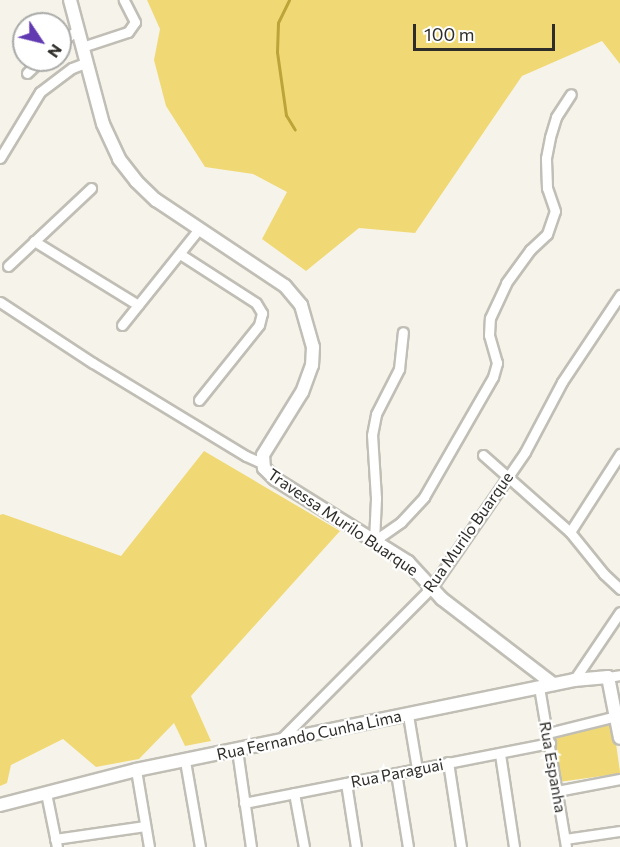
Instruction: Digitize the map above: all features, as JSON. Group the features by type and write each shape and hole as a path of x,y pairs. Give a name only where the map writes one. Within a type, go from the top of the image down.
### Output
{"street":[{"path":"70,0 103,124 119,159 156,200 285,286 301,305 313,347 312,365 302,392 263,455 262,463"},
{"path":"82,47 128,32 135,22 124,0"},
{"path":"72,34 78,30"},
{"path":"0,158 40,92 72,68 86,63"},
{"path":"374,542 401,522 424,497 494,377 497,363 490,346 490,318 506,283 530,250 547,234 555,212 547,188 546,158 556,117 571,94"},
{"path":"8,266 91,188"},
{"path":"122,325 199,229"},
{"path":"34,241 138,305"},
{"path":"180,254 256,303 262,313 259,325 199,400"},
{"name":"Rua Murilo Buarque","path":"280,740 432,587 525,452 561,382 620,295"},
{"name":"Travessa Murilo Buarque","path":"0,302 93,363 246,456 262,463 275,479 408,562 442,599 553,684"},
{"path":"374,542 376,498 372,435 376,414 399,369 403,332"},
{"path":"570,532 620,453"},
{"path":"483,455 570,532 598,568 620,589"},
{"path":"574,680 620,612"},
{"path":"614,676 616,716 620,738"},
{"name":"Rua Fernando Cunha Lima","path":"0,805 136,770 553,684 614,676"},
{"name":"Rua Espanha","path":"539,687 566,843"},
{"path":"408,715 417,769"},
{"path":"548,733 616,716"},
{"name":"Rua Paraguai","path":"244,803 550,743"},
{"path":"237,750 252,847"},
{"path":"500,754 514,847"},
{"path":"184,761 200,847"},
{"path":"448,762 460,847"},
{"path":"136,770 149,847"},
{"path":"396,772 408,847"},
{"path":"557,791 620,779"},
{"path":"346,783 356,847"},
{"path":"46,793 56,843 145,825"},
{"path":"294,793 304,847"},
{"path":"566,843 620,831"}],"shaded area":[{"path":"147,0 620,0 620,64 602,41 522,76 415,233 359,228 306,271 262,239 287,192 253,174 205,167 166,106 154,60 160,29"},
{"path":"204,451 340,531 191,696 211,741 185,746 174,723 139,759 96,767 63,739 11,765 7,783 0,786 0,515 3,514 121,556"},
{"path":"613,722 620,774 561,782 554,730"}],"waterway":[{"path":"289,0 278,23 277,52 286,115 295,130"}]}
